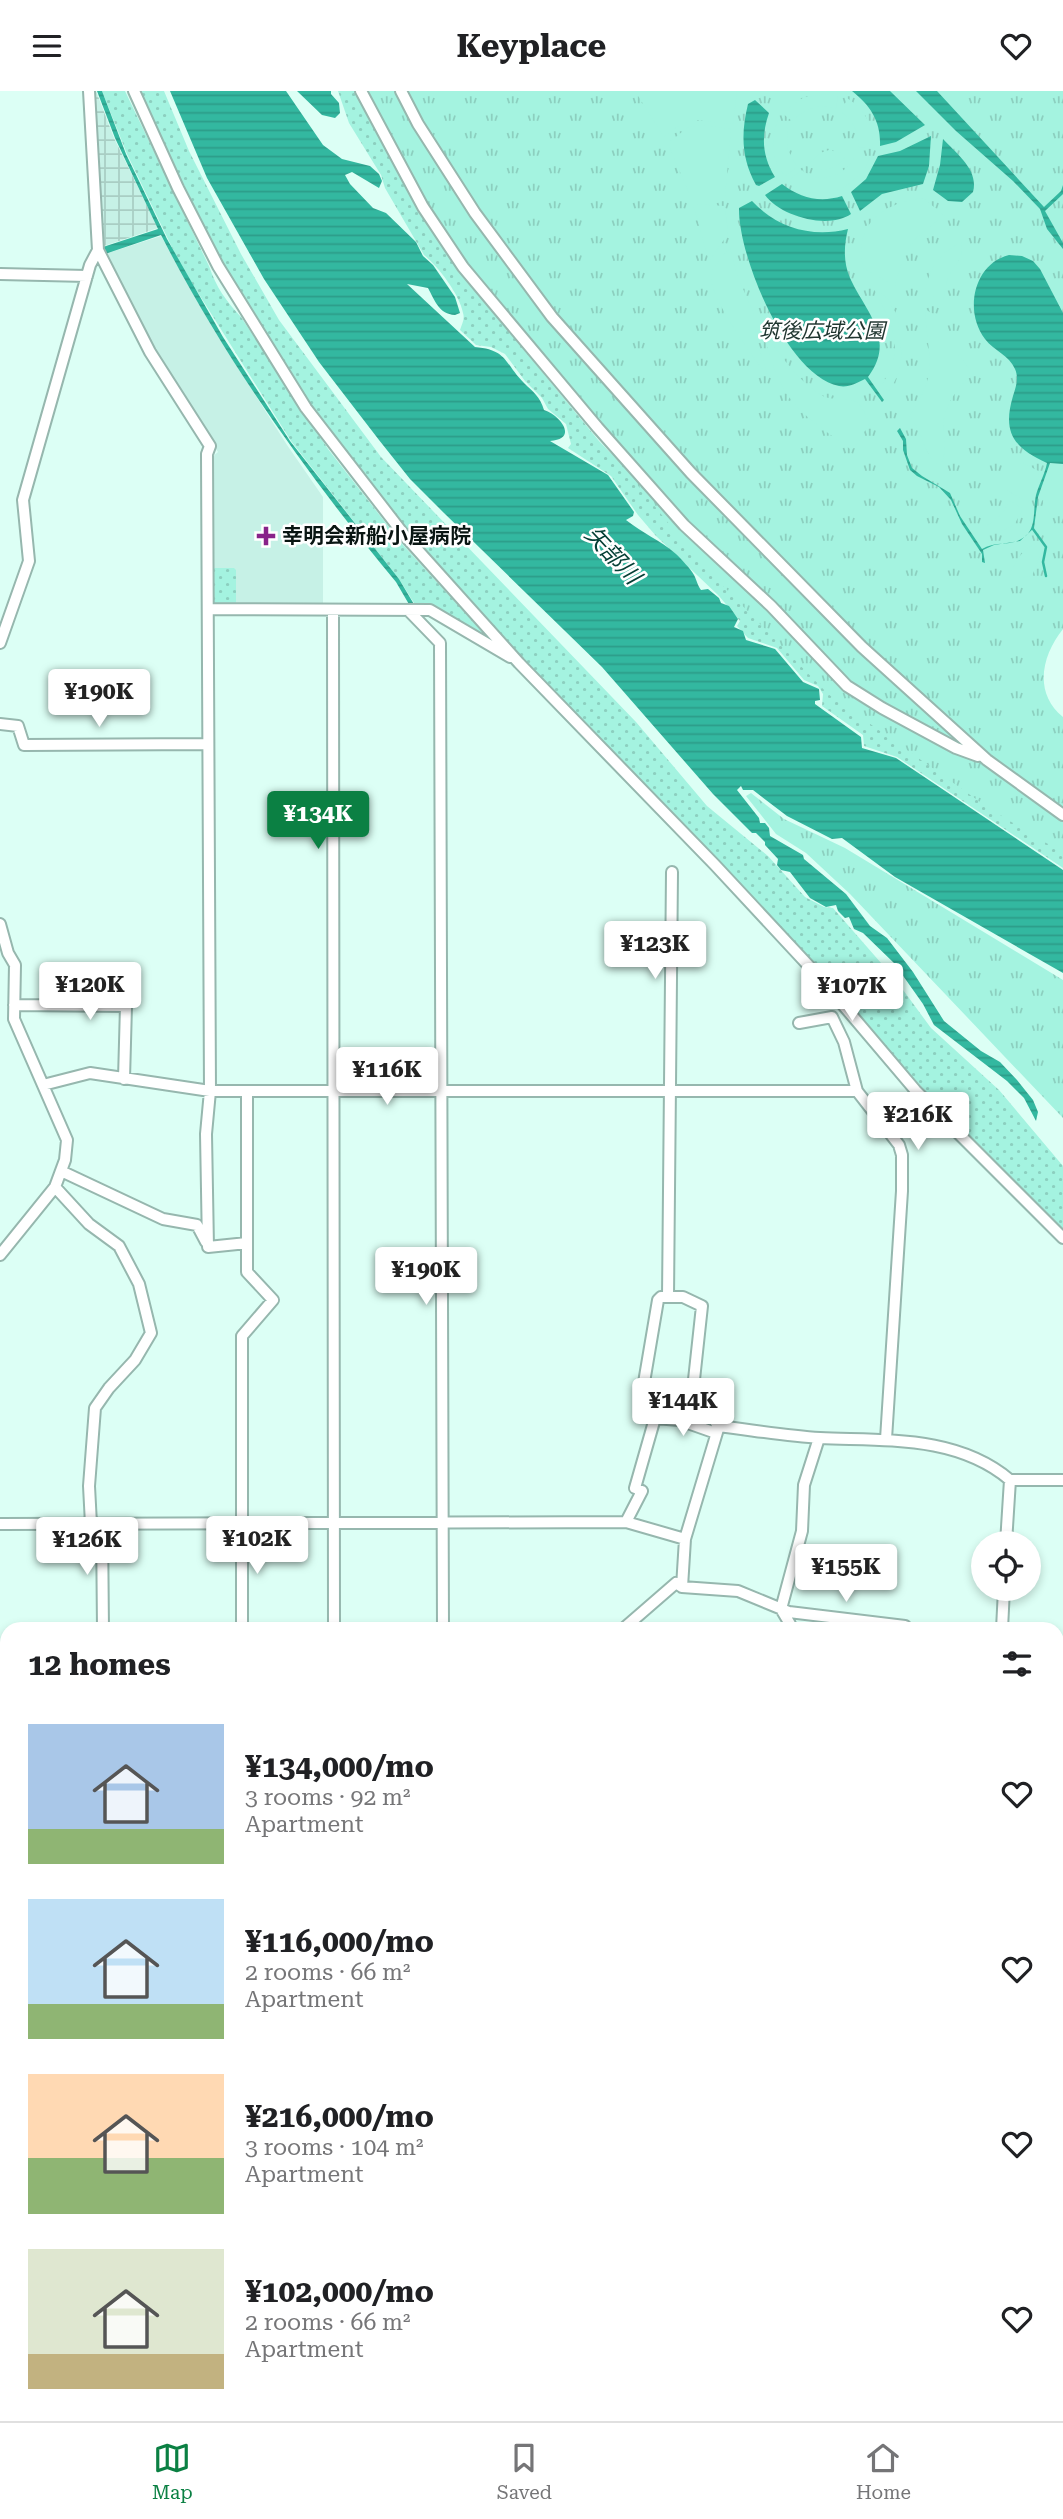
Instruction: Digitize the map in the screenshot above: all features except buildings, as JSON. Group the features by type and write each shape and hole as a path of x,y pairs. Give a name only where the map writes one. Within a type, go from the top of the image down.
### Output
{"street":[{"path":"89,91 98,250 150,352 210,446 207,454 210,1091 206,1134 208,1247"},
{"path":"134,91 178,188 218,266 306,408 405,536 519,663 795,950 916,1091 1063,1238"},
{"path":"361,91 423,207 463,267 598,428 684,525 771,605 858,694 956,748 987,760"},
{"path":"401,91 418,124 475,213 560,326 691,473 862,647 987,760 1063,815"},
{"path":"0,643 29,561 23,500 87,276 98,250"},
{"path":"0,274 87,276"},
{"path":"208,609 430,610 519,663"},
{"path":"333,611 334,1622"},
{"path":"409,611 440,643 443,1622"},
{"path":"0,724 18,726 24,745 207,744"},
{"path":"668,1297 672,872"},
{"path":"0,924 4,951 15,965 14,1019 67,1140 65,1160 55,1187 0,1255"},
{"path":"14,1005 126,1006 124,1079"},
{"path":"800,1023 832,1017 844,1042 857,1091 898,1145 902,1155 886,1439"},
{"path":"43,1085 90,1073 210,1091 857,1091"},
{"path":"242,1622 242,1336 273,1300 247,1272 247,1091"},
{"path":"61,1171 163,1219 198,1225 208,1247"},
{"path":"55,1187 89,1224 119,1246 139,1284 151,1333 135,1360 95,1408 89,1486 96,1524 103,1622"},
{"path":"208,1247 247,1243"},
{"path":"682,1587 685,1539 717,1430 706,1407 692,1398 702,1306 683,1297 662,1297 658,1300 640,1406 655,1418 679,1420 717,1430 819,1438 886,1439 962,1453 998,1470 1010,1480 1063,1480"},
{"path":"626,1523 642,1491 635,1488 655,1418"},
{"path":"789,1622 781,1609 802,1531 803,1485 819,1438"},
{"path":"1007,1531 1010,1480"},
{"path":"0,1524 626,1523 685,1539"},
{"path":"631,1622 676,1583 682,1587 738,1591 781,1609 861,1622"},
{"path":"1002,1622 1003,1601"}],"shaded area":[{"path":"92,91 96,91 114,138 158,228 101,247"},
{"path":"161,236 212,327 323,497 323,604 213,605 210,459 218,452 152,349 105,254"}],"green space":[{"path":"102,91 125,91 218,287 241,317 328,449 403,545 499,650 467,625 416,606 399,579 291,441 180,264 127,154"},
{"path":"135,91 164,91 189,151 241,254 279,320 381,457 636,722 707,806 768,856 805,897 824,907 833,908 895,979 931,1028 999,1090 1063,1166 1063,1236 991,1163 844,1002 427,561 318,420 221,269"},
{"path":"338,91 355,91 413,201 440,243 483,300 599,441 657,501 1063,826 1063,868 897,757 864,746 863,735 822,706 823,694 818,686 804,680 777,648 748,638 737,626 740,621 719,596 656,536 611,476 568,448 571,444 566,424 548,409 505,354 491,347 476,345 460,330 464,315 458,298 442,273 424,255 385,188 381,175 349,123"},
{"name":"筑後広域公園","path":"356,91 1063,91 1063,629 1050,650 1044,685 1047,697 1063,717 1063,853 990,809 828,694 700,562 552,380 404,186"},
{"path":"635,91 737,91 733,123 691,121 675,128 664,137"},
{"path":"828,94 838,96 836,109 812,108 792,121 782,113 804,97"},
{"path":"847,98 867,119 872,133 872,149 859,147 855,128 842,113"},
{"path":"778,120 788,129 787,148 797,167 785,176 777,164 773,149"},
{"path":"701,125 731,129 725,196 690,196 668,143 687,128"},
{"path":"829,150 847,154 840,163 830,169 819,170 807,166 820,153"},
{"path":"855,156 871,156 857,177 836,191 812,193 789,180 802,170 816,177 832,177 845,169"},
{"path":"923,198 945,216 924,231 911,245 902,262 895,286 863,268 863,239 874,218 884,211 895,205"},
{"path":"693,204 725,206 728,234 709,261"},
{"path":"962,242 961,257 948,277 943,300 925,294 936,263 947,251"},
{"path":"730,248 737,275 754,314 756,338 768,376 733,327 712,285 712,272"},
{"path":"874,289 890,300 899,321 901,363 888,392 882,384 894,359 894,336"},
{"path":"925,309 939,318 956,352 974,374 957,390 946,411 943,427 944,451 940,465 930,456 909,416 929,375"},
{"path":"762,329 789,365 812,389 825,397 855,401 860,405 870,422 855,448 850,449 795,405 776,373"},
{"path":"1022,462 1040,472 1028,503 1005,489 1017,465"},
{"path":"1054,475 1063,476 1063,512 1052,515 1043,508 1043,501"},
{"path":"1010,501 1023,509 1014,525 1001,531 985,527 1002,514"},
{"path":"1040,542 1041,553 1032,576 1010,576 1020,555"},
{"path":"210,568 236,570 236,606 213,605"},
{"path":"751,793 784,819 845,848 1063,980 1063,1118 850,894 806,853 776,834 746,796"}],"water":[{"path":"97,91 102,91 126,154 167,239 223,337 290,441 399,579 415,606 410,606 396,582 299,458 269,415 212,327 161,235 105,254 103,247 158,229 115,138"},
{"name":"矢部川","path":"170,91 286,91 323,145 342,159 370,166 379,174 382,181 379,188 352,172 345,175 373,208 386,213 416,242 423,256 433,265 455,297 460,313 450,314 441,309 428,288 407,284 475,347 500,354 538,398 544,410 561,421 564,436 550,441 608,475 634,512 633,516 626,520 676,554 692,572 701,590 708,589 721,603 729,606 738,619 734,627 743,631 746,640 775,649 803,682 819,689 820,700 815,701 815,704 861,737 862,748 896,758 1063,870 1063,973 895,877 842,838 832,839 787,816 753,790 743,790 741,786 737,790 760,823 765,823 769,828 770,836 803,855 804,859 846,894 870,926 887,938 913,972 944,1021 981,1051 1000,1062 1017,1080 1033,1100 1038,1112 1036,1121 1024,1098 1007,1081 934,1025 923,1004 894,963 863,933 854,929 849,917 845,918 836,905 826,907 810,898 790,872 781,870 777,865 778,859 765,842 756,833 752,833 713,794 602,667 410,479 319,362 264,279 207,178"},
{"path":"297,91 331,91 339,103 340,113 335,118 322,115"},
{"path":"852,91 890,91 925,125 896,142 880,146 879,129 874,115"},
{"path":"916,91 937,91 1044,207 1061,191 1063,185 1063,194 1045,211 1063,243 1063,249 1047,229 1040,209"},
{"path":"755,100 769,113 764,146 767,161 775,177 759,186 756,185 747,165 744,145 748,104"},
{"path":"931,136 929,166 923,184 882,194 860,211 851,192 866,179 878,156 900,151"},
{"path":"943,139 966,163 973,177 973,192 962,202 948,201 933,190"},
{"path":"782,184 810,198 842,196 851,214 841,219 818,221 793,214 772,203 765,195"},
{"path":"752,201 772,218 796,229 821,232 848,229 846,266 876,326 879,338 880,350 868,377 884,400 882,402 865,379 852,385 839,386 820,377 801,361 784,338 756,283 747,255 739,208"},
{"path":"1009,255 1022,256 1033,261 1063,313 1063,464 1050,463 1038,497 1034,528 1028,534 1033,523 1036,495 1047,463 1019,445 1010,430 1010,409 1017,383 1016,372 1009,360 985,339 975,316 974,303 980,278 987,268"},
{"path":"900,428 906,439 907,455 912,468 950,493 960,516 982,549 991,545 1004,544 983,550 985,563 982,562 982,554 962,524 951,500 939,487 910,470 903,450 903,441 897,431"}],"waterway":[{"path":"1033,529 1046,547 1043,562 1046,576"}],"place":[{"name":"幸明会新船小屋病院","path":"266,536"}]}
